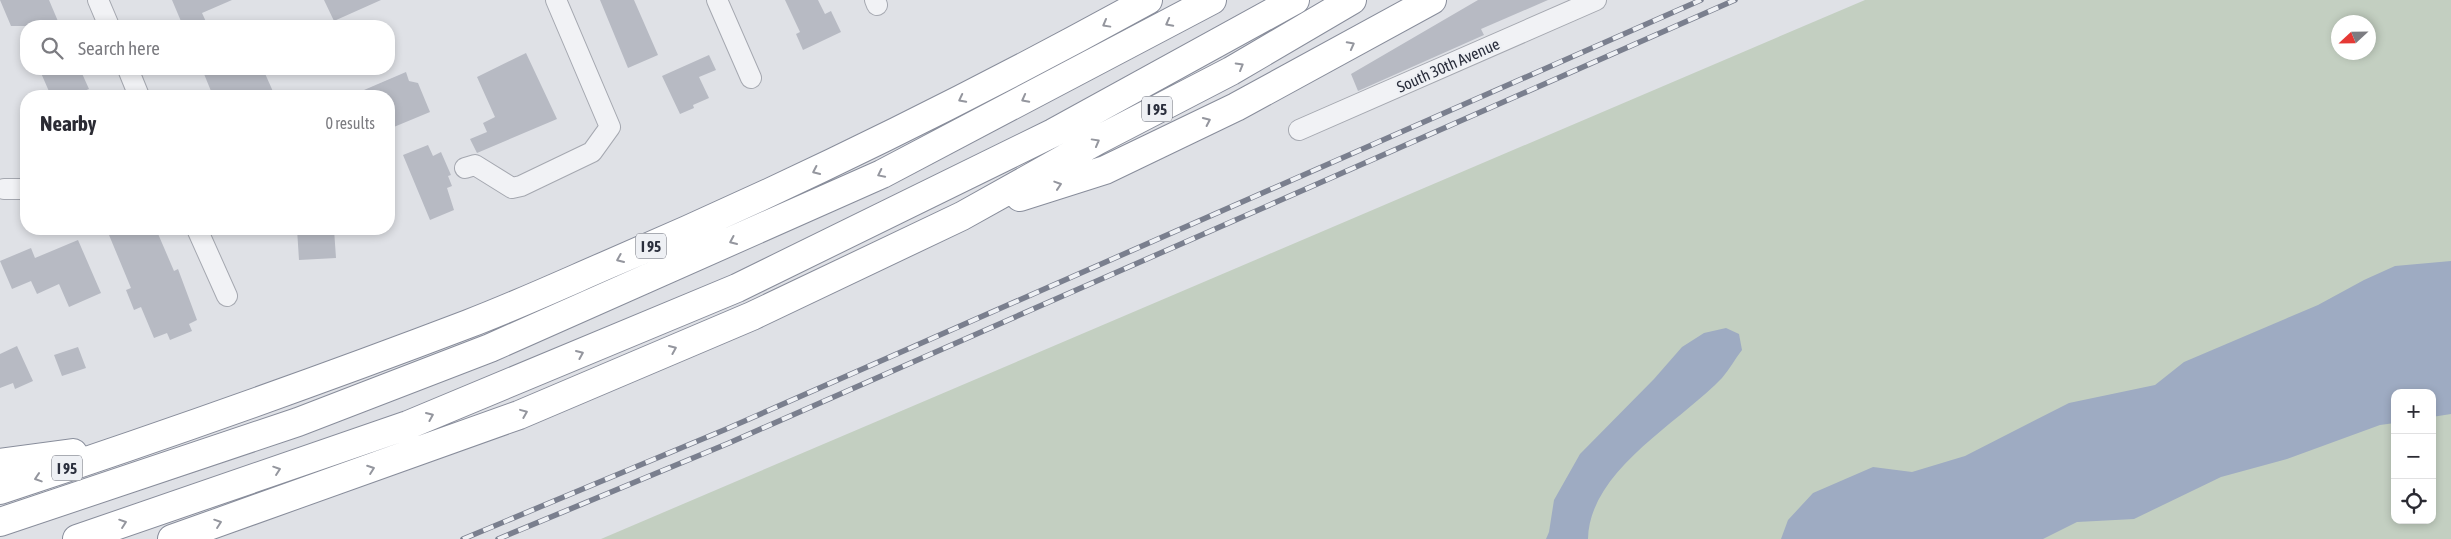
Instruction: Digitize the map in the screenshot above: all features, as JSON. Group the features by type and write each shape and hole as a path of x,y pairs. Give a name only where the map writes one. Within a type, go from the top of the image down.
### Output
{"highway":[{"name":"I 95","path":"0,490 134,446 470,323 703,224 901,130 1050,54 1148,0"},
{"path":"0,522 298,422 490,348 882,174 1212,0"},
{"path":"77,539 408,425 737,288 1053,134 1295,0"},
{"name":"I 95","path":"172,539 519,415 752,316 962,216 1098,140 1231,70 1352,0"},
{"path":"962,216 1105,170 1236,108 1432,0"},
{"path":"0,462 134,446"}],"street":[{"path":"98,0 106,20"},
{"path":"465,168 475,165 512,188 521,186 592,152 610,127 556,0"},
{"path":"717,0 751,78"},
{"name":"South 30th Avenue","path":"1300,130 1596,0"},
{"path":"131,75 137,90"},
{"path":"4,189 20,189"},
{"path":"200,235 227,296"}],"green space":[{"path":"1865,0 2451,0 2451,539 601,539"}],"water":[{"path":"2451,261 2451,414 2436,416 2436,389 2391,389 2391,424 2380,425 2287,459 2221,477 2134,519 2077,522 2043,539 1781,539 1788,520 1813,493 1873,467 1912,472 1965,456 2069,403 2155,385 2184,362 2318,305 2364,280 2395,266"},
{"path":"1726,328 1739,334 1742,350 1722,378 1639,450 1620,470 1603,491 1592,514 1588,539 1546,539 1549,532 1554,500 1580,454 1654,379 1682,347 1704,333"}],"building":[{"path":"0,0 49,0 57,20 20,20 20,26 11,26"},
{"path":"172,0 232,0 202,13 205,20 180,20"},
{"path":"324,0 381,0 336,20 334,20"},
{"path":"600,0 634,0 658,55 628,68"},
{"path":"785,0 818,0 825,14 831,11 841,32 803,50 796,34 800,32"},
{"path":"1478,0 1548,0 1481,29 1484,35 1358,91 1351,74"},
{"path":"526,53 557,119 477,153 470,139 487,132 483,123 495,117 477,77"},
{"path":"709,55 716,70 699,77 709,98 693,105 694,108 680,114 662,76"},
{"path":"406,72 409,81 418,83 430,112 395,127 395,90 364,90"},
{"path":"42,75 83,75 89,89 87,90 48,90"},
{"path":"204,75 266,75 272,90 211,90"},
{"path":"428,145 433,156 441,152 451,175 448,176 452,186 447,188 454,210 430,220 403,155"},
{"path":"109,235 159,235 174,271 178,269 197,320 189,324 192,331 170,340 167,333 154,338 141,307 134,310 126,290 131,288"},
{"path":"297,235 334,235 336,258 299,260"},
{"path":"78,240 101,293 69,307 59,284 37,294 31,281 12,289 0,261 31,248 35,258"},
{"path":"17,346 33,381 15,389 13,383 0,388 0,354"},
{"path":"78,347 86,368 62,376 54,355"}],"railway":[{"path":"463,539 724,430 1701,0"},
{"path":"498,539 729,443 1735,0"}]}
